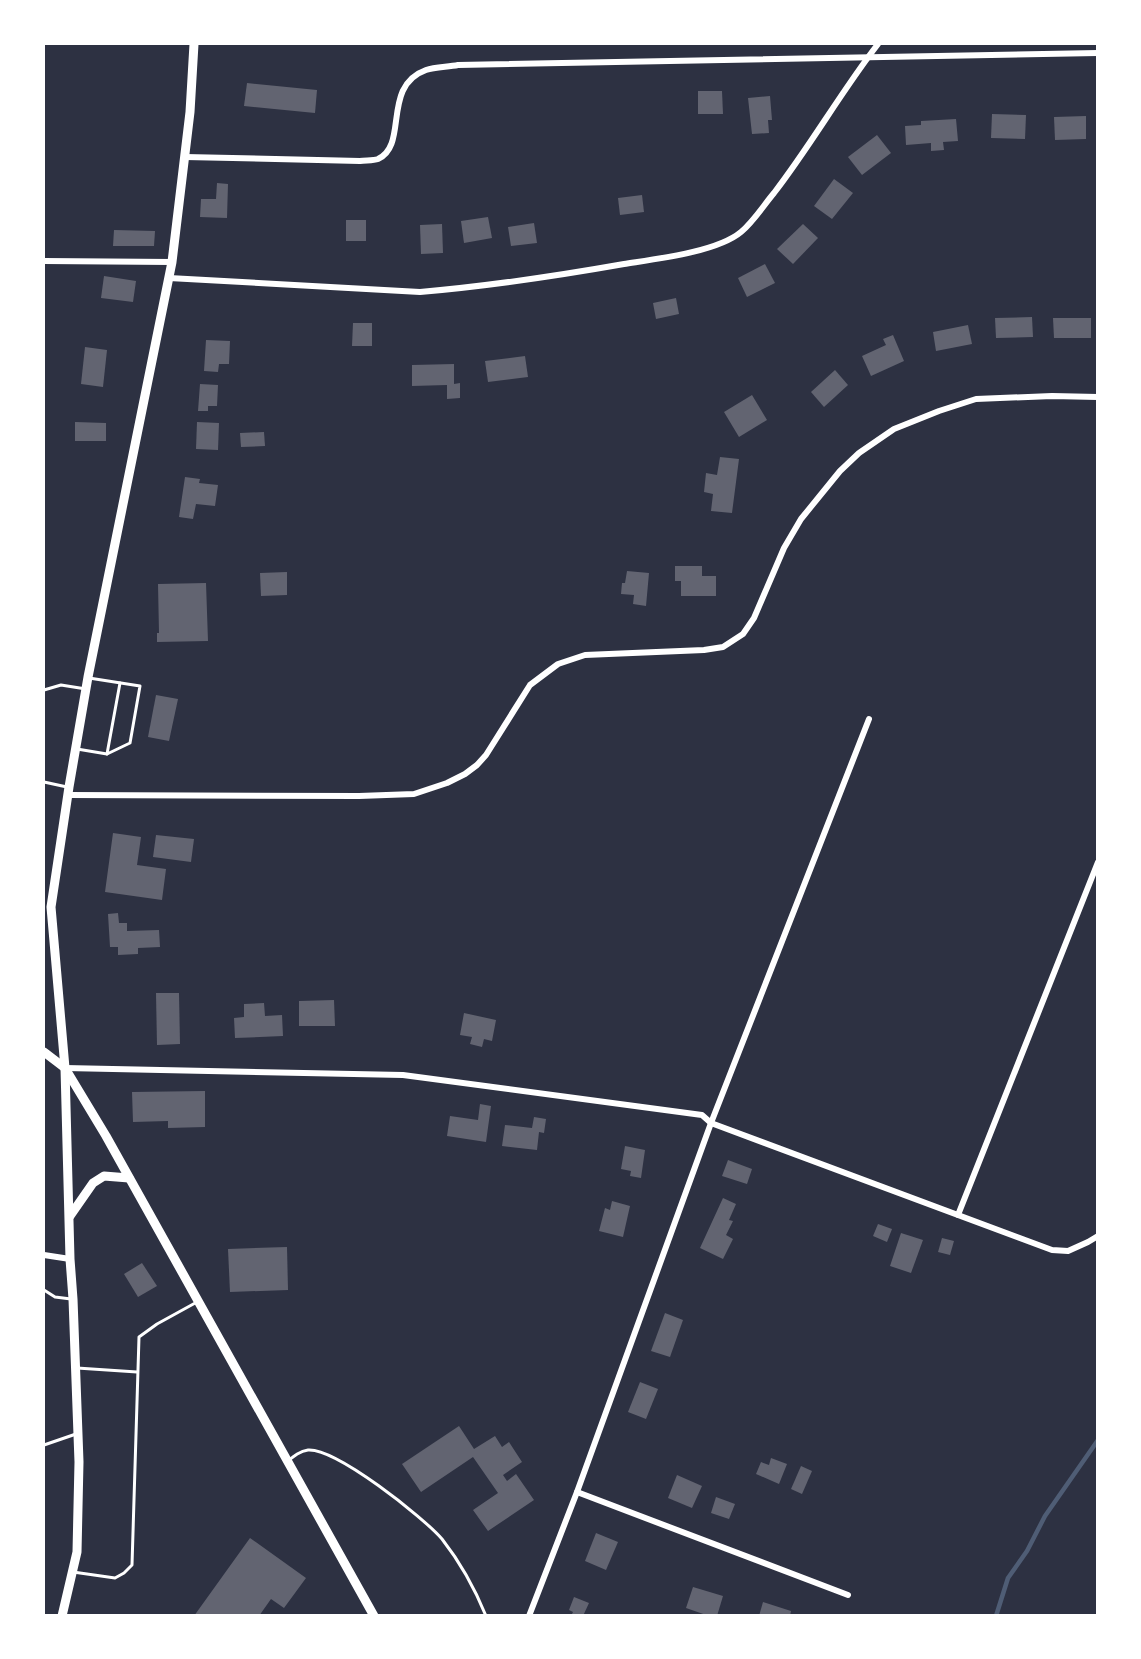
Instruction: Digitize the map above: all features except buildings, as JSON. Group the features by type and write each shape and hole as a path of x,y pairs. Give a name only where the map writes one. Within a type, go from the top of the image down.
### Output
{"main road":[{"path":"62,1616 77,1551 79,1462 64,1068 51,907 88,677 172,262 185,157 194,44"},
{"path":"44,1052 64,1068 106,1136 374,1616"},
{"path":"70,1216 93,1183 104,1176 129,1178"}],"street":[{"path":"169,278 420,292 558,275 668,257 715,246 728,241 750,223 793,169 878,44"},
{"path":"185,157 360,161 378,159 388,150 394,135 400,92 409,81 425,70 458,65 1098,53"},
{"path":"44,261 172,262"},
{"path":"68,791 358,796 414,794 447,783 477,765 486,755 530,685 558,664 585,655 704,650 723,647 743,634 754,618 784,548 801,519 840,471 859,453 894,429 976,399 1098,397"},
{"path":"529,1616 577,1492 711,1123 869,719"},
{"path":"958,1215 1098,861"},
{"path":"64,1068 403,1075 684,1112 702,1115 711,1123 1052,1250 1068,1251 1098,1236"},
{"path":"44,1255 70,1259"},
{"path":"577,1492 848,1596"}],"lane":[{"path":"75,749 107,754 130,743 140,686 88,677"},
{"path":"107,754 120,683"},
{"path":"44,690 61,685 86,689"},
{"path":"44,782 68,791"},
{"path":"44,1290 55,1297 73,1299"},
{"path":"73,1572 115,1578 132,1565 138,1337 198,1301"},
{"path":"76,1368 138,1372"},
{"path":"44,1445 78,1433"},
{"path":"288,1462 298,1454 314,1450 343,1463 407,1506 428,1525 453,1556 474,1590 486,1616"}],"waterway":[{"path":"996,1616 1008,1578 1027,1551 1045,1516 1098,1440"}]}
